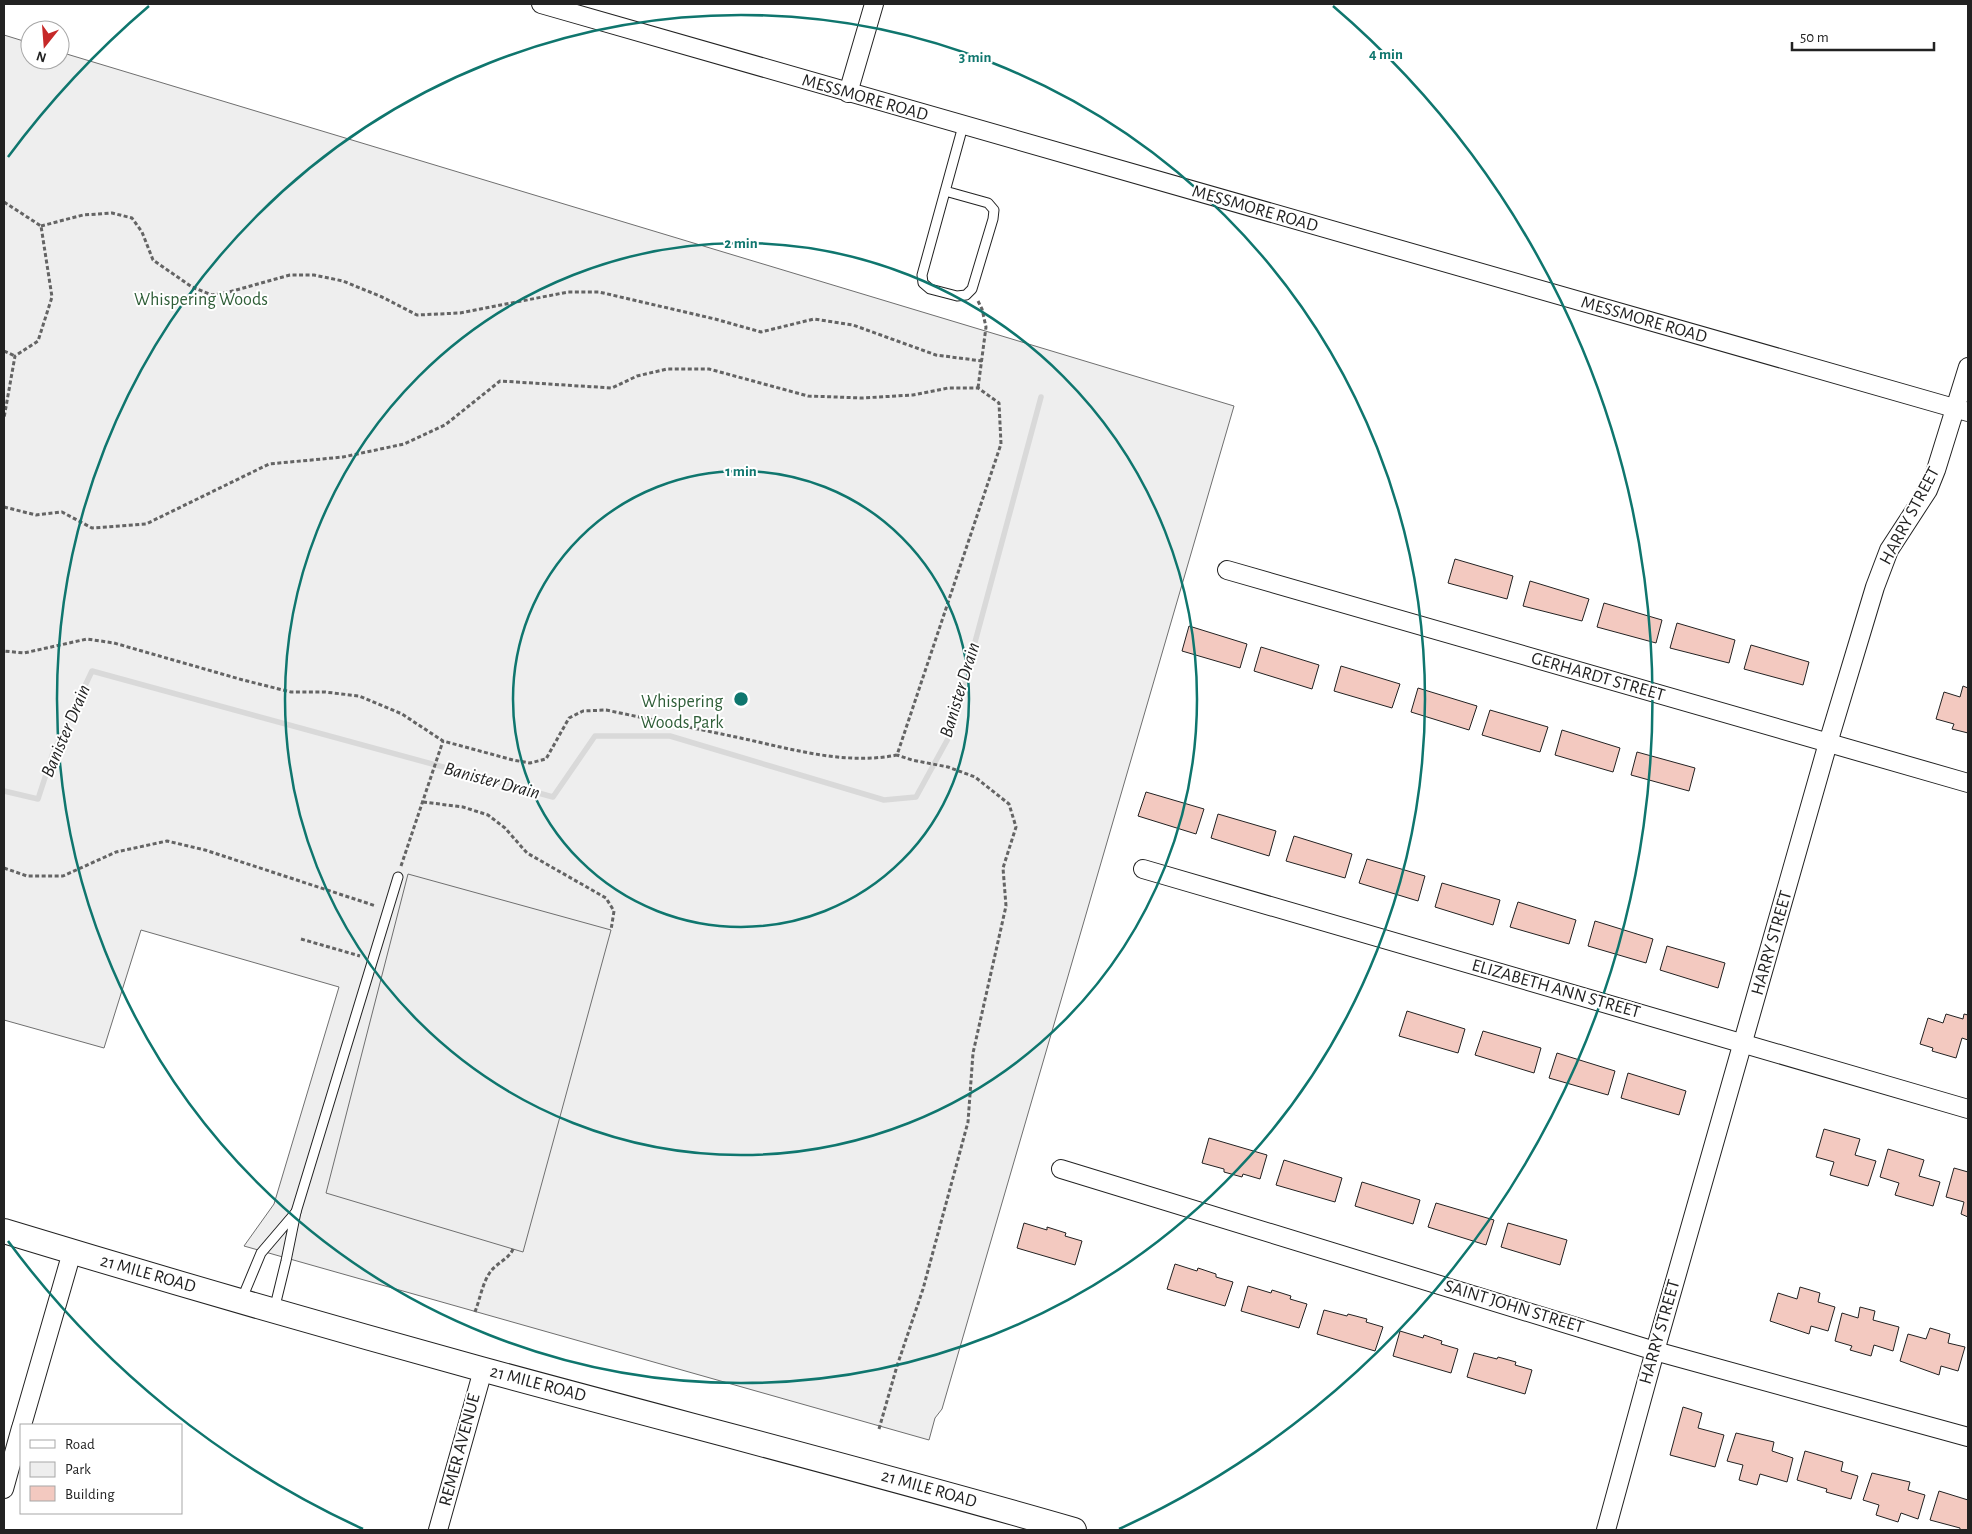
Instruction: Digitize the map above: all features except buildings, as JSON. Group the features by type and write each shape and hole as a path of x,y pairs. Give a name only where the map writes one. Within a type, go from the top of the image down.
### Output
{"street":[{"name":"MESSMORE ROAD","path":"542,4 963,126 1962,410"},
{"path":"848,93 874,4"},
{"name":"HARRY STREET","path":"1606,1530 1828,743 1882,566 1889,550 1928,490 1962,410 1968,367"},
{"name":"GERHARDT STREET","path":"1227,570 1968,783"},
{"name":"ELIZABETH ANN STREET","path":"1143,869 1968,1110"},
{"name":"SAINT JOHN STREET","path":"1061,1168 1655,1351 1968,1437"},
{"name":"21 MILE ROAD","path":"4,1231 274,1311 483,1370 868,1471 1033,1524 1074,1530"},
{"path":"23,1424 72,1252"},
{"name":"REMER AVENUE","path":"438,1530 483,1370"},
{"path":"4,1489 20,1434"}],"lane":[{"path":"946,191 988,203 994,210 972,290 966,295 957,296 930,289 923,283 922,275 963,126"},
{"path":"274,1311 296,1212 398,877"},
{"path":"241,1301 260,1253 296,1212"}],"path":[{"path":"4,202 41,226 83,216 112,213 132,218 142,232 153,260 192,287 212,295 290,275 314,275 343,281 382,297 417,315 460,313 568,292 599,292 715,318 762,332 814,319 853,325 936,355 982,361"},
{"path":"4,418 15,356 38,341 52,298 41,226"},
{"path":"972,290 982,310 986,327 978,388"},
{"path":"4,351 15,356"},
{"path":"4,507 36,515 62,512 92,528 146,524 269,464 342,457 404,444 446,425 500,381 612,388 637,376 667,369 709,369 808,396 862,398 913,396 948,388 978,388 999,403 1000,444 897,755"},
{"path":"4,651 24,653 87,639 114,643 292,692 325,692 359,696 402,714 444,741 512,760 530,763 546,759 569,718 583,710 606,710 795,750 848,759 878,759 897,755 924,763 943,766 976,777 1009,804 1016,827 1003,868 1006,906 973,1053 968,1122 923,1289 897,1366 880,1429"},
{"path":"398,877 444,741"},
{"path":"423,802 488,814 527,853 606,898 614,911 611,930"},
{"path":"4,868 27,876 63,876 116,852 167,841 205,850 388,910"},
{"path":"301,939 373,960"},
{"path":"475,1312 490,1272 512,1253 513,1249"}],"green space":[{"name":"Whispering Woods Park","path":"4,35 20,40 20,70 70,70 70,55 1234,406 942,1409 935,1418 929,1440 244,1246 274,1204 339,987 141,930 104,1048 4,1020"}],"shaded area":[{"path":"408,874 611,930 523,1252 326,1193"}],"waterway":[{"name":"Banister Drain","path":"4,791 38,799 53,753 92,671 553,797 595,736 670,736 884,800 916,797 950,735 1041,397"}],"park label":[{"name":"Whispering Woods","path":"201,300"}]}
